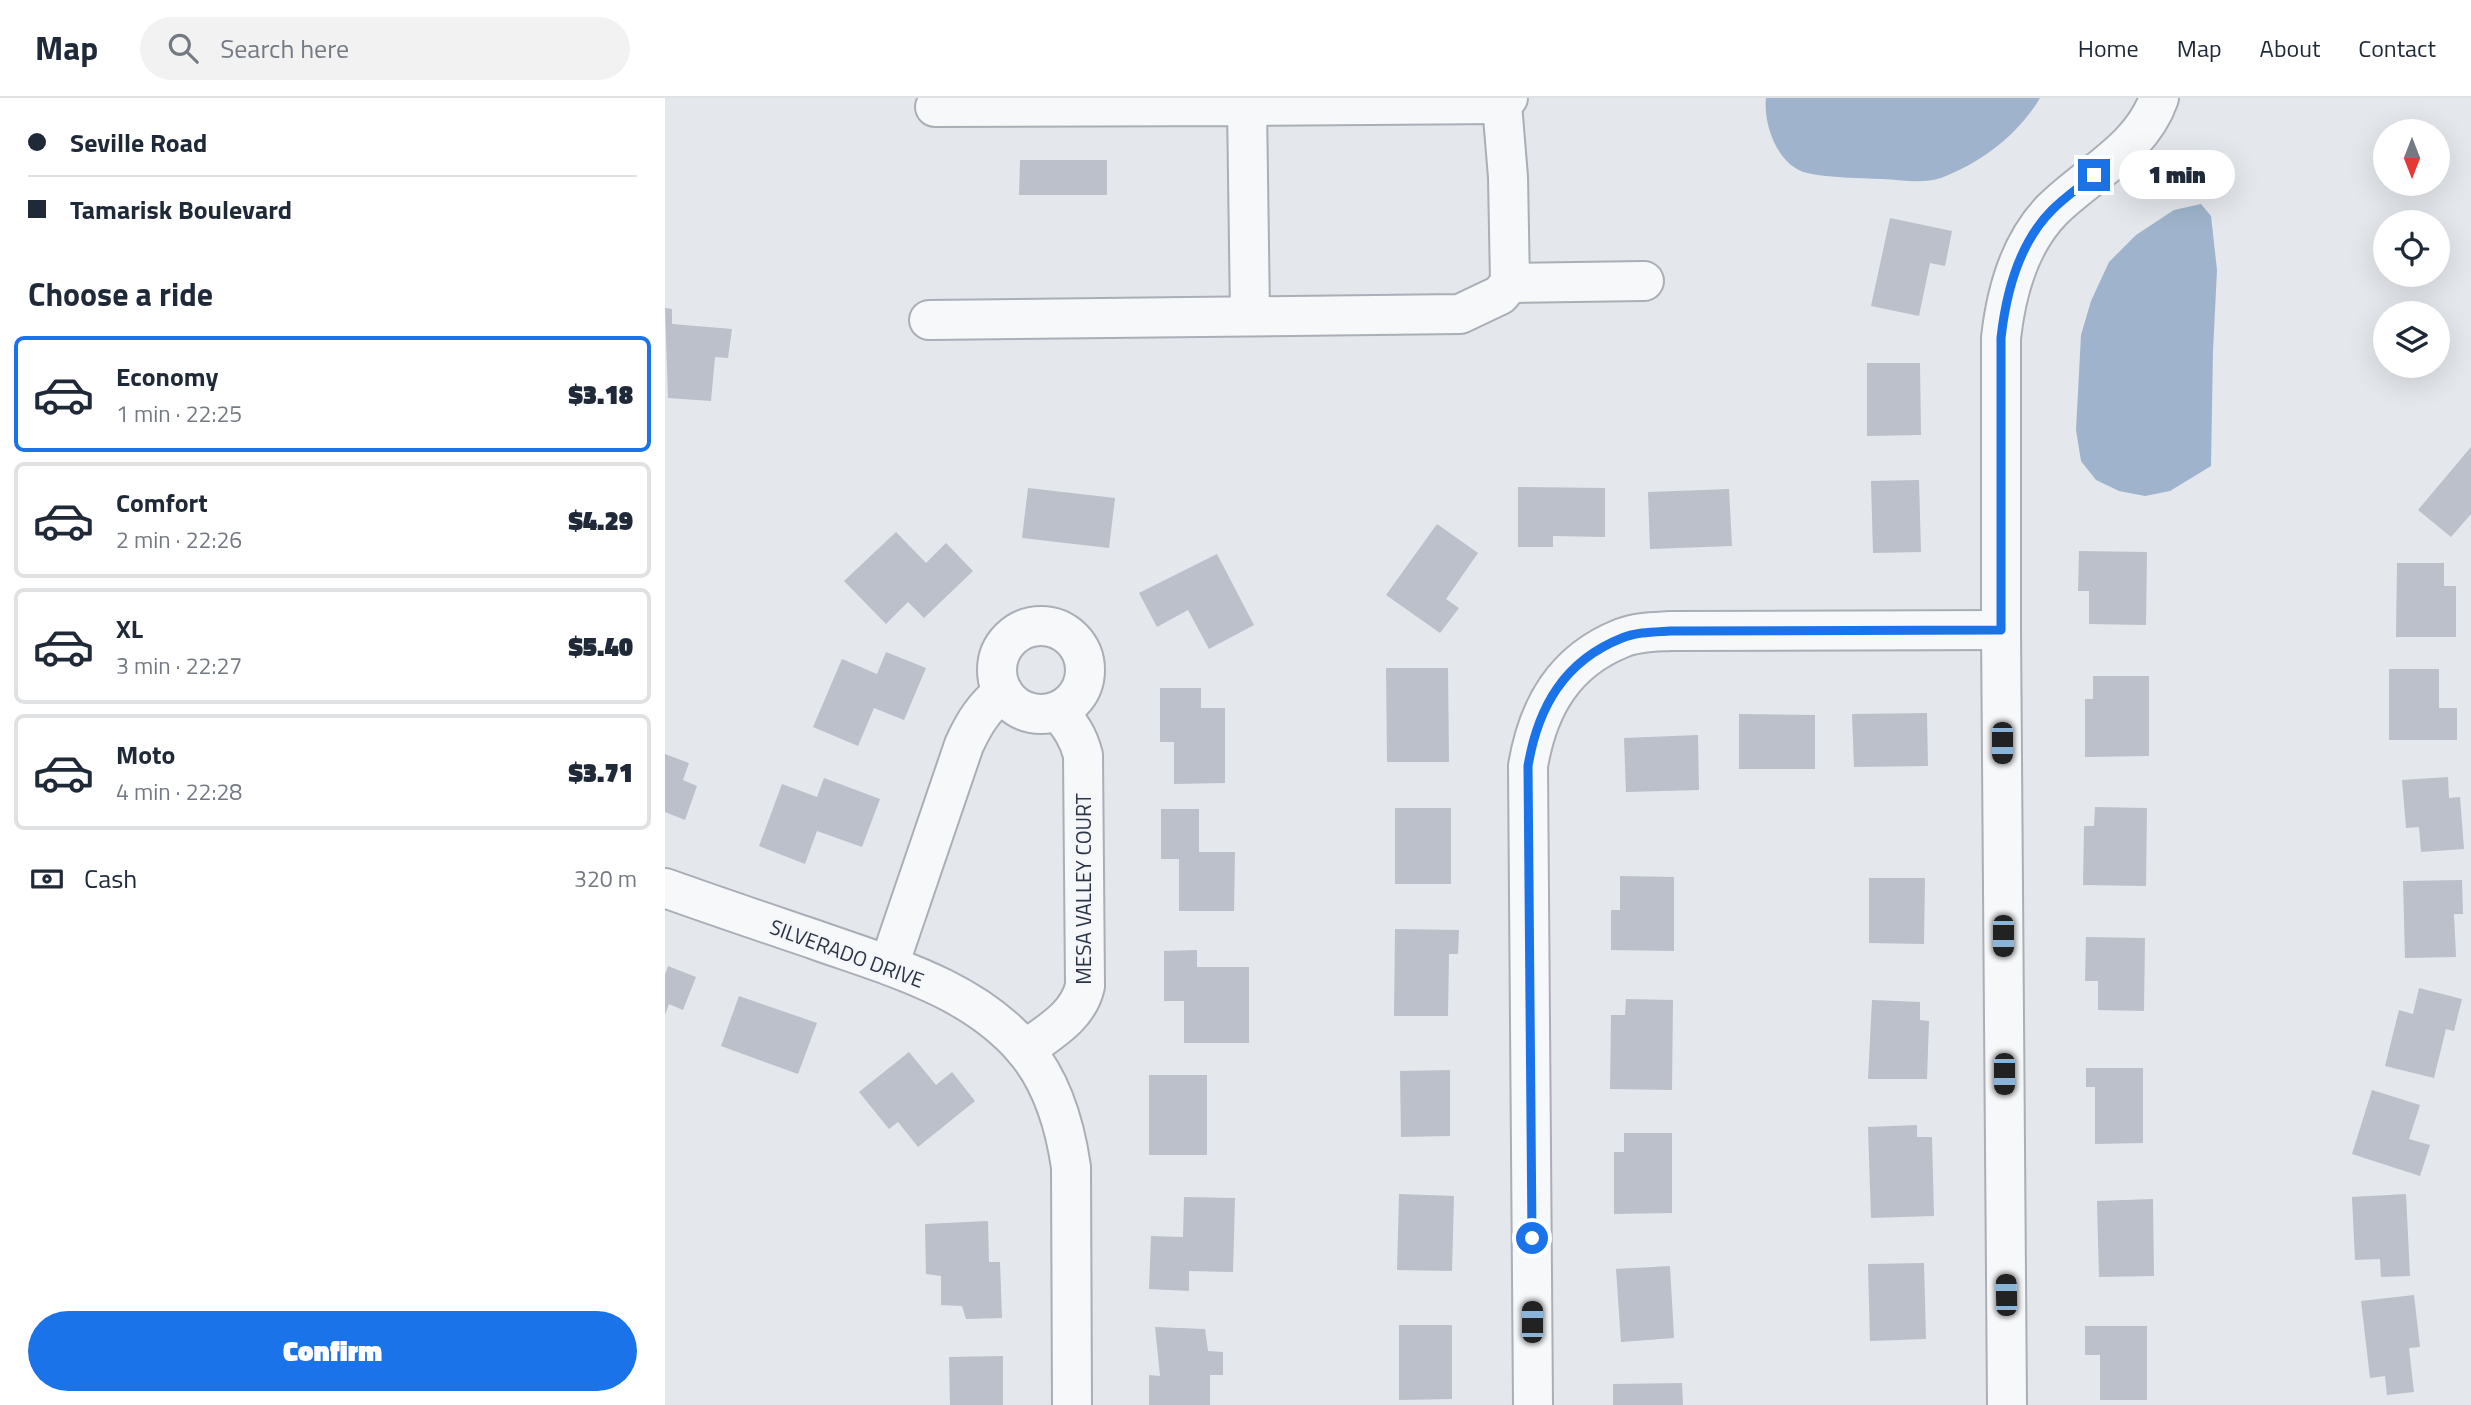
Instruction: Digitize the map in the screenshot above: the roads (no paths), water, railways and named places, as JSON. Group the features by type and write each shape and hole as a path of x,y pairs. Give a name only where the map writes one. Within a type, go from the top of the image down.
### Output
{"street":[{"path":"2007,1405 2001,338 2016,269 2036,231 2052,210 2137,136 2149,119 2158,98"},
{"path":"929,320 1460,314 1500,295 1510,283 1505,101 1247,106 1170,102 935,107"},
{"path":"1247,106 1250,316"},
{"path":"1510,283 1644,281"},
{"path":"1040,626 1055,629 1079,647 1084,662 1080,691 1070,703 1058,711 1045,714 1021,709 1003,692 997,678 997,663 1003,648 1012,637 1025,629 1040,626"},
{"path":"1533,1405 1528,766 1537,724 1550,698 1571,670 1587,657 1622,638 1640,633 2001,630"},
{"path":"889,965 964,745 987,704 1003,692"},
{"name":"MESA VALLEY COURT","path":"1025,1050 1073,1012 1080,1002 1084,986 1083,755 1078,738 1058,711"},
{"name":"SILVERADO DRIVE","path":"665,888 889,965 958,997 986,1014 1025,1050 1044,1077 1056,1107 1066,1137 1071,1167 1072,1405"}],"water":[{"path":"1766,98 2040,98 2010,136 1984,156 1941,178 1920,181 1825,176 1797,169 1780,153 1770,132"},
{"path":"2201,204 2211,216 2217,270 2211,466 2170,491 2145,496 2119,491 2096,480 2081,461 2076,430 2081,335 2091,301 2109,262 2136,235 2174,210"}]}
